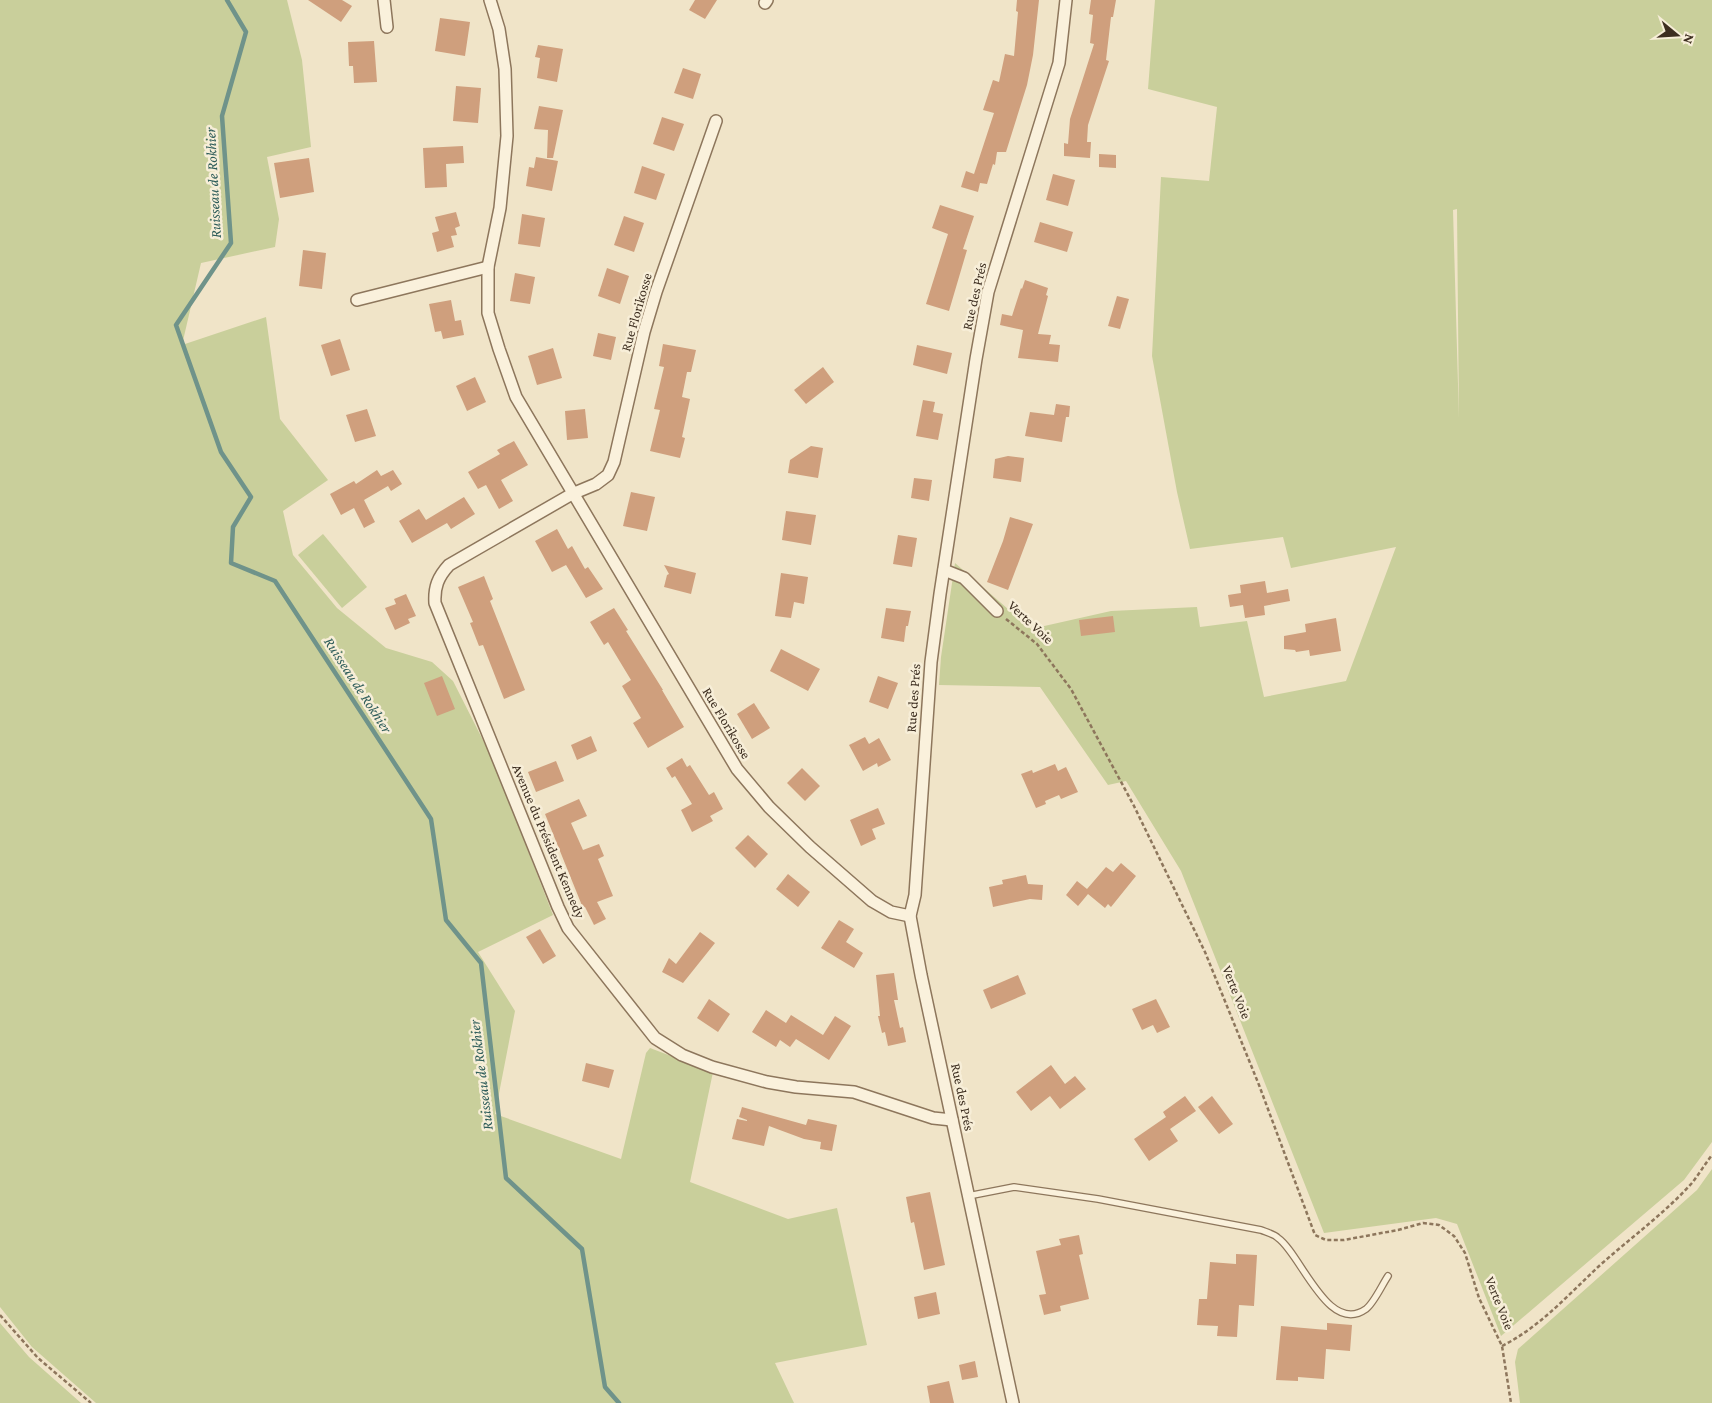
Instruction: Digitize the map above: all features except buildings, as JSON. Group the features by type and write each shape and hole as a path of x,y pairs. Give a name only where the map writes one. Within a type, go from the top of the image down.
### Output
{"street":[{"path":"384,0 387,27"},
{"name":"Rue Florikosse","path":"490,0 499,29 505,69 508,136 500,208 488,267 488,313 516,397 737,769 769,807 872,901 891,912 910,916"},
{"name":"Rue des Prés","path":"1013,1403 910,916 915,895 931,662 988,292 1060,63 1066,0"},
{"name":"Rue Florikosse","path":"572,494 596,484 608,475 614,462 644,332 656,292 716,121"},
{"path":"357,300 488,267"},
{"name":"Avenue du Président Kennedy","path":"572,494 449,565 437,581 434,593 437,608 568,928 655,1038 682,1056 712,1068 767,1082 796,1087 854,1092 933,1118 952,1120"},
{"name":"Verte Voie","path":"944,570 964,578 997,611"}],"lane":[{"path":"968,1196 1014,1187 1098,1199 1261,1230 1278,1237 1291,1251 1324,1300 1331,1306 1347,1313 1358,1313 1368,1308 1388,1276"}],"path":[{"name":"Verte Voie","path":"997,611 1037,644 1071,689 1134,806 1205,952 1259,1085 1315,1235 1326,1240 1344,1240 1398,1230 1422,1223 1439,1225 1454,1236 1465,1254 1480,1298 1502,1346"},
{"path":"1511,1403 1502,1346 1516,1339 1540,1321 1657,1216 1692,1182 1712,1155"},
{"path":"0,1315 38,1358 91,1403"}],"green space":[{"path":"0,0 287,0 302,60 311,147 267,157 279,219 275,247 201,263 182,345 266,317 280,419 328,480 283,511 293,555 337,608 386,648 432,662 453,681 491,756 553,915 478,952 515,1011 495,1114 621,1159 646,1053 650,1048 713,1072 690,1182 788,1219 837,1208 867,1345 775,1363 794,1403 96,1403 32,1347 0,1307"},
{"path":"1155,0 1712,0 1712,1142 1684,1180 1501,1336 1457,1224 1436,1218 1324,1233 1181,871 1126,781 1108,785 1040,687 939,685 941,657 955,563 1031,629 1111,611 1197,607 1200,627 1247,621 1264,697 1346,681 1396,547 1291,568 1283,537 1190,549 1177,492 1152,356 1161,177 1209,181 1217,107 1148,89","holes":["1457,209 1459,419 1453,210"]},
{"path":"323,534 367,587 342,608 298,555"},
{"path":"1712,1169 1712,1403 1520,1403 1515,1362 1518,1349 1697,1190"},
{"path":"0,1323 29,1357 81,1403 0,1403"}],"waterway":[{"name":"Ruisseau de Rokhier","path":"227,0 246,32 222,116 231,243 176,325 221,452 251,497 233,527 231,563 275,581 431,819 446,920 481,963 506,1178 582,1249 605,1387 619,1403"}]}
